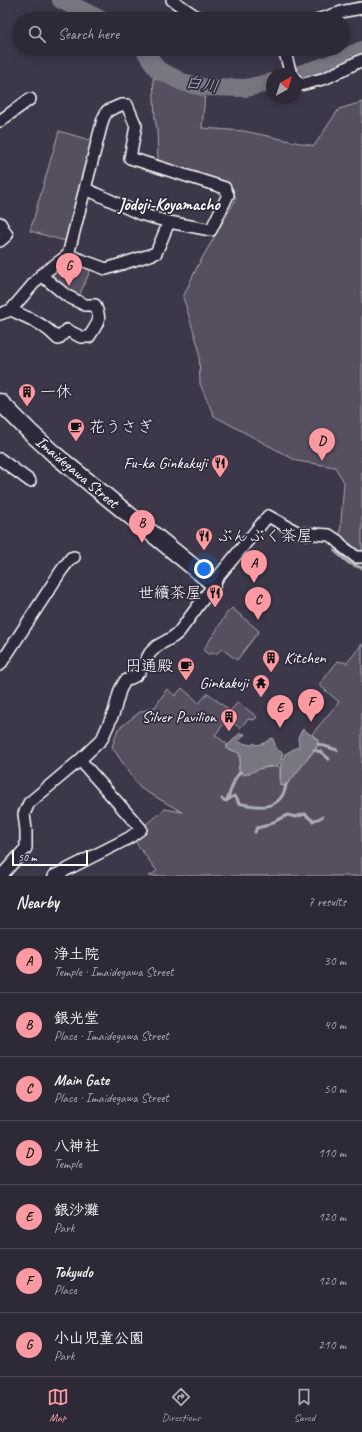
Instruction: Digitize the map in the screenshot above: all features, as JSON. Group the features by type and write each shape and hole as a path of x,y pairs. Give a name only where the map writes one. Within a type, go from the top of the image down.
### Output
{"main road":[{"name":"Imaidegawa Street","path":"0,402 54,454 213,583"}],"street":[{"path":"172,0 190,12"},
{"path":"342,12 362,8"},
{"path":"286,56 291,68"},
{"path":"302,84 326,78 362,60"},
{"path":"0,121 30,99"},
{"path":"0,314 11,310 41,275 68,255 103,119 107,111 121,105 127,105 136,126 130,158 225,188 228,195 211,230 169,222 140,214 86,189"},
{"path":"68,255 106,269 156,253 169,222"},
{"path":"0,224 7,235 0,241"},
{"path":"11,310 48,328 58,339 67,330 81,337 89,337 99,320 99,315 95,305 85,305 67,296 41,275"},
{"path":"0,459 30,481"},
{"path":"1,876 26,848 24,814 29,803 80,760 102,739 114,712 120,690 125,681 135,676 140,671 150,653 157,646 179,632 212,587 213,583 268,516 299,532 329,535 356,557 362,557"},
{"path":"0,665 61,571 71,558 74,557"},
{"path":"54,876 129,838 141,829 80,760"}],"shaded area":[{"path":"153,78 205,94 202,128 244,131 314,146 339,109 362,102 362,553 340,535 344,482 335,467 297,461 214,416 200,384 199,349 183,297 197,267 236,199 231,187 158,161"},
{"path":"59,131 93,141 65,241 30,231"},
{"path":"68,255 93,264 77,301 41,275"},
{"path":"232,608 259,631 237,660 222,649 216,654 208,654 203,650 226,614"},
{"path":"362,644 362,876 149,876 157,871 131,836 165,809 182,812 140,788 112,747 118,729 140,712 155,707 167,689 175,696 182,688 199,703 208,693 230,711 238,702 257,717 254,720 248,719 240,728 228,719 215,735 227,744 227,749 236,751 239,754 240,760 238,769 243,775 258,769 278,766 280,767 280,785 286,786 317,747 318,740 312,734 339,702 319,685 338,661 347,663"},
{"path":"303,729 318,740 317,746 291,780 284,786 280,785 281,763 279,763 276,767 271,766 243,775 239,769 239,754 236,751 227,749 227,746 240,733 245,734 238,742 251,745 255,743 257,745 264,743 272,738 277,750 283,753 281,759 283,760 285,754 299,746 298,737"}],"waterway":[{"name":"白川","path":"61,0 86,12"},
{"name":"白川","path":"350,55 362,50"},
{"name":"白川","path":"149,56 157,69 182,82 202,87 246,88 266,83"},
{"name":"白川","path":"302,73 328,65 348,56"},
{"path":"335,551 349,563 362,568"},
{"path":"318,744 337,750"},
{"path":"314,750 321,752 329,759"},
{"path":"227,800 235,779 240,772"},
{"path":"222,799 226,801 234,796 238,800 238,803 254,806 268,806 279,799 286,785"},
{"path":"255,832 257,828 265,826 288,815 295,817 305,814 313,821 322,817"}],"place":[{"name":"小山児童公園","path":"69,286"},
{"name":"一休","path":"27,407"},
{"name":"花うさぎ","path":"76,442"},
{"name":"八神社","path":"322,461"},
{"name":"Fu-ka Ginkakuji","path":"220,478"},
{"name":"銀光堂","path":"142,543"},
{"name":"ぶんぶく茶屋","path":"204,551"},
{"name":"浄土院","path":"254,583"},
{"name":"世續茶屋","path":"215,608"},
{"name":"Main Gate","path":"258,620"},
{"name":"Kitchen","path":"271,673"},
{"name":"円通殿","path":"186,681"},
{"name":"Ginkakuji","path":"261,698"},
{"name":"Tokyudo","path":"311,722"},
{"name":"銀沙灘","path":"280,728"},
{"name":"Silver Pavilion","path":"229,732"}],"district":[{"name":"Jodoji-Koyamacho","path":"169,204"}]}
